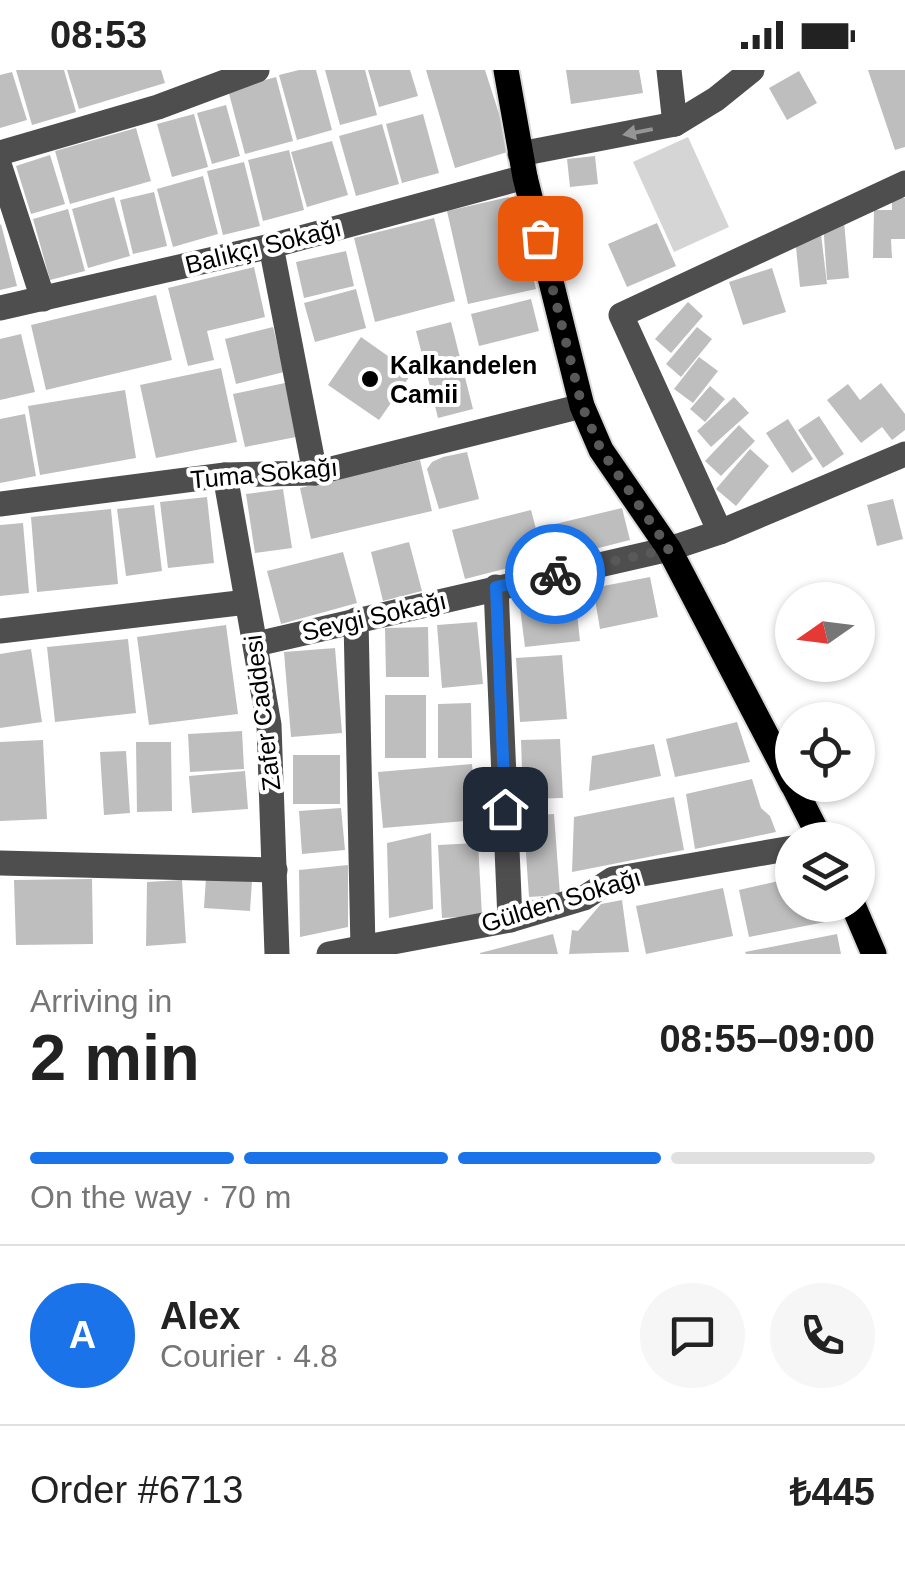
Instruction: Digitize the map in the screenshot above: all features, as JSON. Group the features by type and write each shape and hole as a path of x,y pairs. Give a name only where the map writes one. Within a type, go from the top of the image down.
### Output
{"main road":[{"path":"506,70 523,166 582,406 601,450 669,549 775,750"},
{"path":"860,922 874,954"}],"street":[{"path":"0,154 158,107 258,70"},
{"path":"669,70 675,124 716,99 752,70"},
{"name":"Balıkçı Sokağı","path":"0,308 272,246 523,166 675,124"},
{"path":"0,166 43,299"},
{"path":"720,532 622,315 905,183"},
{"path":"272,246 315,474"},
{"name":"Tuma Sokağı","path":"0,504 225,475 315,474 582,406"},
{"name":"Sevgi Sokağı","path":"256,644 669,549 720,532 905,454"},
{"name":"Zafer Caddesi","path":"225,475 269,725 276,954"},
{"path":"496,587 510,920"},
{"path":"0,631 247,602"},
{"path":"356,620 363,949"},
{"name":"Gülden Sokağı","path":"329,954 510,920 584,898 614,879 775,851"},
{"path":"0,863 275,870"}],"shaded area":[{"path":"688,137 729,227 674,252 633,162"}],"building":[{"path":"16,70 64,70 76,112 32,125"},
{"path":"67,70 161,70 165,83 79,109"},
{"path":"316,70 332,130 297,140 279,75"},
{"path":"325,70 365,70 377,115 340,125"},
{"path":"368,70 410,70 418,96 379,107"},
{"path":"426,70 485,70 511,151 455,168"},
{"path":"566,70 639,70 643,93 571,104"},
{"path":"868,70 905,70 905,147 895,150"},
{"path":"799,71 817,103 787,120 769,88"},
{"path":"12,72 27,120 0,128 0,75"},
{"path":"276,77 293,141 245,154 228,90"},
{"path":"226,105 240,156 212,164 197,113"},
{"path":"194,114 208,167 172,177 157,124"},
{"path":"423,114 439,173 402,183 386,124"},
{"path":"382,124 399,184 356,196 339,136"},
{"path":"136,128 151,181 70,204 55,151"},
{"path":"332,141 348,195 307,207 291,152"},
{"path":"289,150 304,210 263,221 248,160"},
{"path":"50,155 65,204 31,214 16,166"},
{"path":"595,156 598,184 570,187 567,159"},
{"path":"244,162 260,226 223,235 207,171"},
{"path":"203,176 218,234 173,247 157,189"},
{"path":"154,192 167,246 133,254 120,200"},
{"path":"114,197 130,256 88,268 72,209"},
{"path":"509,197 519,246 526,245 536,289 468,304 447,211"},
{"path":"892,197 905,198 905,239 891,239 892,258 873,258 874,210 892,210"},
{"path":"68,209 85,271 50,280 33,219"},
{"path":"434,218 455,301 375,322 354,238"},
{"path":"844,221 849,278 827,280 823,222"},
{"path":"657,223 676,266 627,287 608,244"},
{"path":"0,225 17,286 0,290"},
{"path":"821,234 827,284 800,287 795,237"},
{"path":"346,251 354,286 304,298 296,262"},
{"path":"254,267 265,317 207,331 214,360 188,366 168,288"},
{"path":"772,268 786,312 743,325 729,282"},
{"path":"356,289 366,328 315,342 304,303"},
{"path":"156,295 172,360 46,390 31,325"},
{"path":"531,299 539,331 479,346 471,314"},
{"path":"688,302 703,316 671,353 655,339"},
{"path":"451,322 473,409 438,418 416,331"},
{"path":"273,327 284,372 236,384 225,339"},
{"path":"697,327 712,339 681,377 666,364"},
{"path":"21,334 35,392 0,400 0,339"},
{"name":"Kalkandelen Camii","path":"361,337 412,373 379,420 328,385"},
{"path":"699,357 718,371 693,403 674,389"},
{"path":"221,368 237,442 156,458 140,385"},
{"path":"285,383 296,437 245,447 233,394"},
{"path":"881,383 905,414 905,430 892,440 882,427 861,443 827,400 848,384 860,400"},
{"path":"710,386 725,399 705,422 690,409"},
{"path":"125,390 136,458 40,475 28,406"},
{"path":"734,397 749,413 711,447 697,431"},
{"path":"25,414 36,476 0,483 0,419"},
{"path":"819,416 844,454 823,468 798,430"},
{"path":"788,419 813,459 792,473 766,433"},
{"path":"739,425 755,441 721,476 705,461"},
{"path":"750,449 769,466 736,506 716,489"},
{"path":"467,452 479,499 439,509 427,469 443,457"},
{"path":"420,460 432,511 311,539 300,488"},
{"path":"283,489 292,548 255,553 246,494"},
{"path":"207,497 214,563 168,568 160,502"},
{"path":"893,499 903,539 877,546 867,505"},
{"path":"154,505 162,571 126,576 117,509"},
{"path":"622,508 630,540 563,557 555,524"},
{"path":"111,509 118,584 37,592 31,517"},
{"path":"531,510 544,559 465,579 452,530"},
{"path":"23,523 29,593 0,596 0,525"},
{"path":"409,542 422,591 383,601 371,552"},
{"path":"343,552 357,603 281,624 267,571"},
{"path":"650,577 658,617 600,629 593,588"},
{"path":"575,594 580,641 525,647 519,600"},
{"path":"477,622 483,684 442,688 437,625"},
{"path":"226,625 238,714 149,725 137,637"},
{"path":"428,627 429,677 386,677 385,628"},
{"path":"128,639 136,713 55,722 47,647"},
{"path":"335,648 342,733 291,737 284,652"},
{"path":"31,649 42,722 0,728 0,654"},
{"path":"562,655 567,719 520,722 516,658"},
{"path":"385,695 426,695 426,758 385,758"},
{"path":"471,703 472,758 438,758 438,704"},
{"path":"737,722 750,762 675,777 666,739"},
{"path":"242,731 244,769 190,772 188,734"},
{"path":"560,739 563,798 523,799 521,740"},
{"path":"43,740 47,819 0,821 0,742"},
{"path":"136,742 171,742 172,811 137,812"},
{"path":"654,744 661,776 589,791 592,756"},
{"path":"126,751 130,813 104,815 100,752"},
{"path":"293,755 340,755 340,804 293,804"},
{"path":"472,764 477,820 383,828 378,772"},
{"path":"245,771 248,809 192,813 189,776"},
{"path":"752,779 761,808 770,816 775,832 695,849 686,794"},
{"path":"674,797 684,850 572,872 574,817"},
{"path":"341,808 345,850 302,854 299,811"},
{"path":"540,809 541,815 554,814 560,895 529,897 523,810"},
{"path":"431,833 433,909 389,918 387,843"},
{"path":"478,843 482,916 442,918 438,845"},
{"path":"348,865 348,927 300,937 299,870"},
{"path":"206,877 252,880 250,911 204,908"},
{"path":"92,879 93,944 16,945 14,880"},
{"path":"182,880 186,943 146,946 147,882"},
{"path":"775,882 775,922 825,922 749,937 739,890"},
{"path":"723,888 733,936 646,954 636,906"},
{"path":"622,900 629,952 569,954 572,930 578,931 601,904"},
{"path":"553,934 558,954 480,954 480,953"},
{"path":"837,934 841,954 745,952"}],"way so far":[{"path":"540,238 582,406 601,450 669,549 555,574"}],"place":[{"name":"Kalkandelen Camii","path":"370,379"}],"route":[{"path":"505,809 496,587 555,574"}]}
